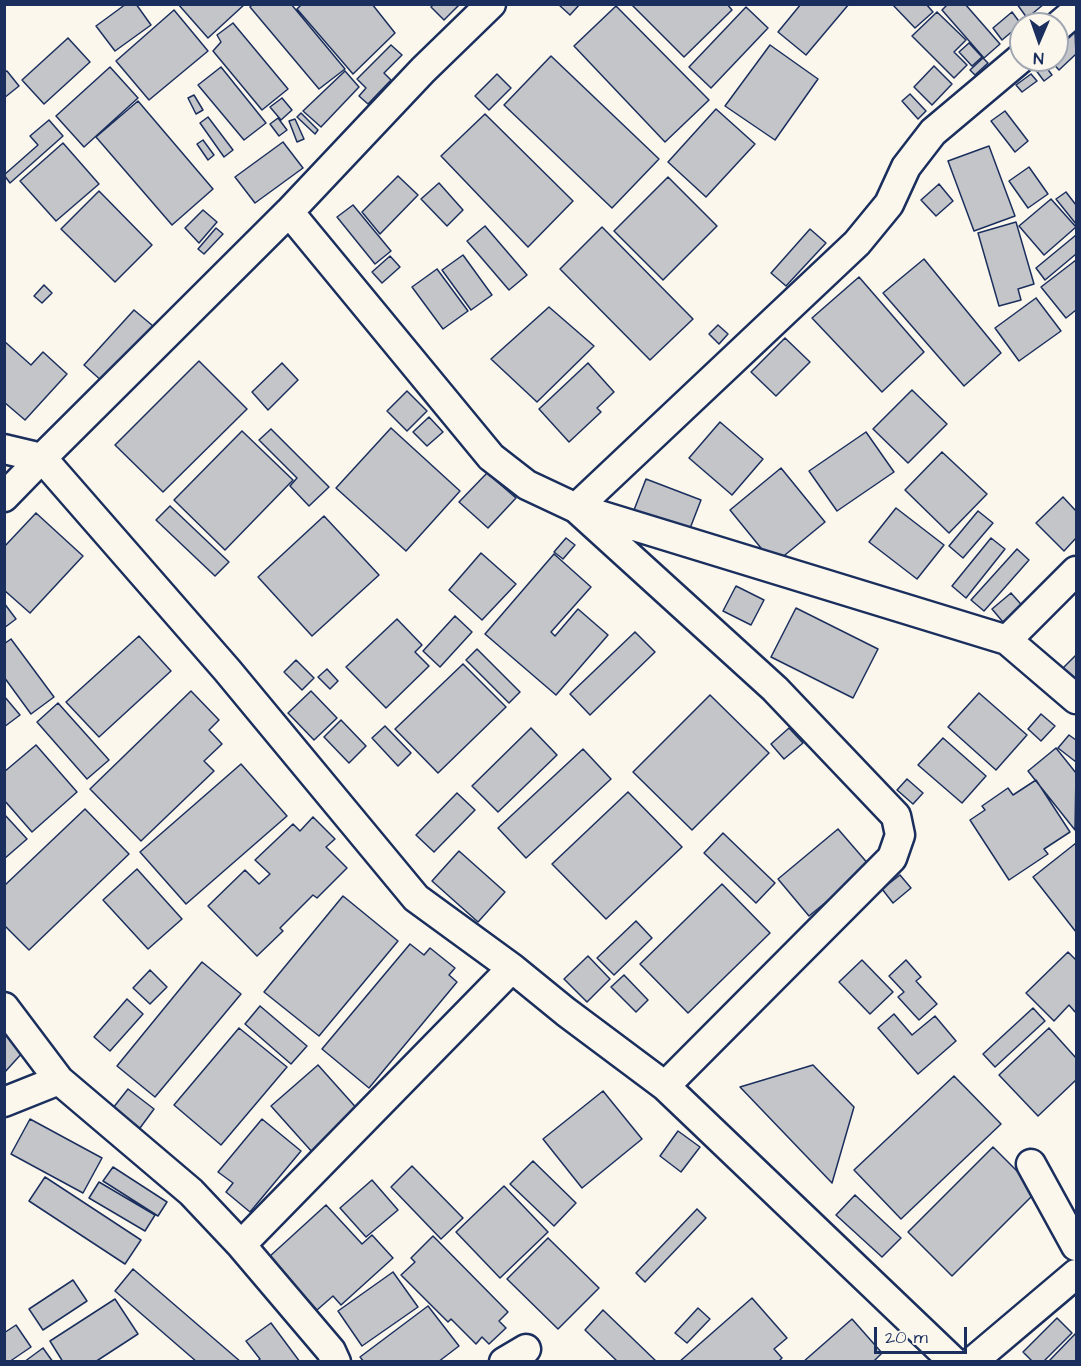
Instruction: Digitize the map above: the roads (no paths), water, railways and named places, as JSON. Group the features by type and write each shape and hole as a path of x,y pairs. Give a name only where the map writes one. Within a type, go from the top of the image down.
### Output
{"street":[{"path":"4,497 289,212 423,70 491,4"},
{"path":"576,508 857,243 889,204 906,167 933,132 1009,68"},
{"path":"289,212 491,457 527,485 576,508 1007,640 1077,699"},
{"path":"4,449 42,458 226,670 416,898 513,968 566,1012 665,1086 954,1362"},
{"path":"576,508 775,689 896,816 900,836 892,858 665,1086"},
{"path":"1007,640 1077,570"},
{"path":"241,1245 513,968"},
{"path":"4,1007 59,1080 191,1192 241,1245 328,1358"},
{"path":"4,1102 59,1080"},
{"path":"1031,1164 1077,1246"},
{"path":"972,1362 1077,1274"}]}
